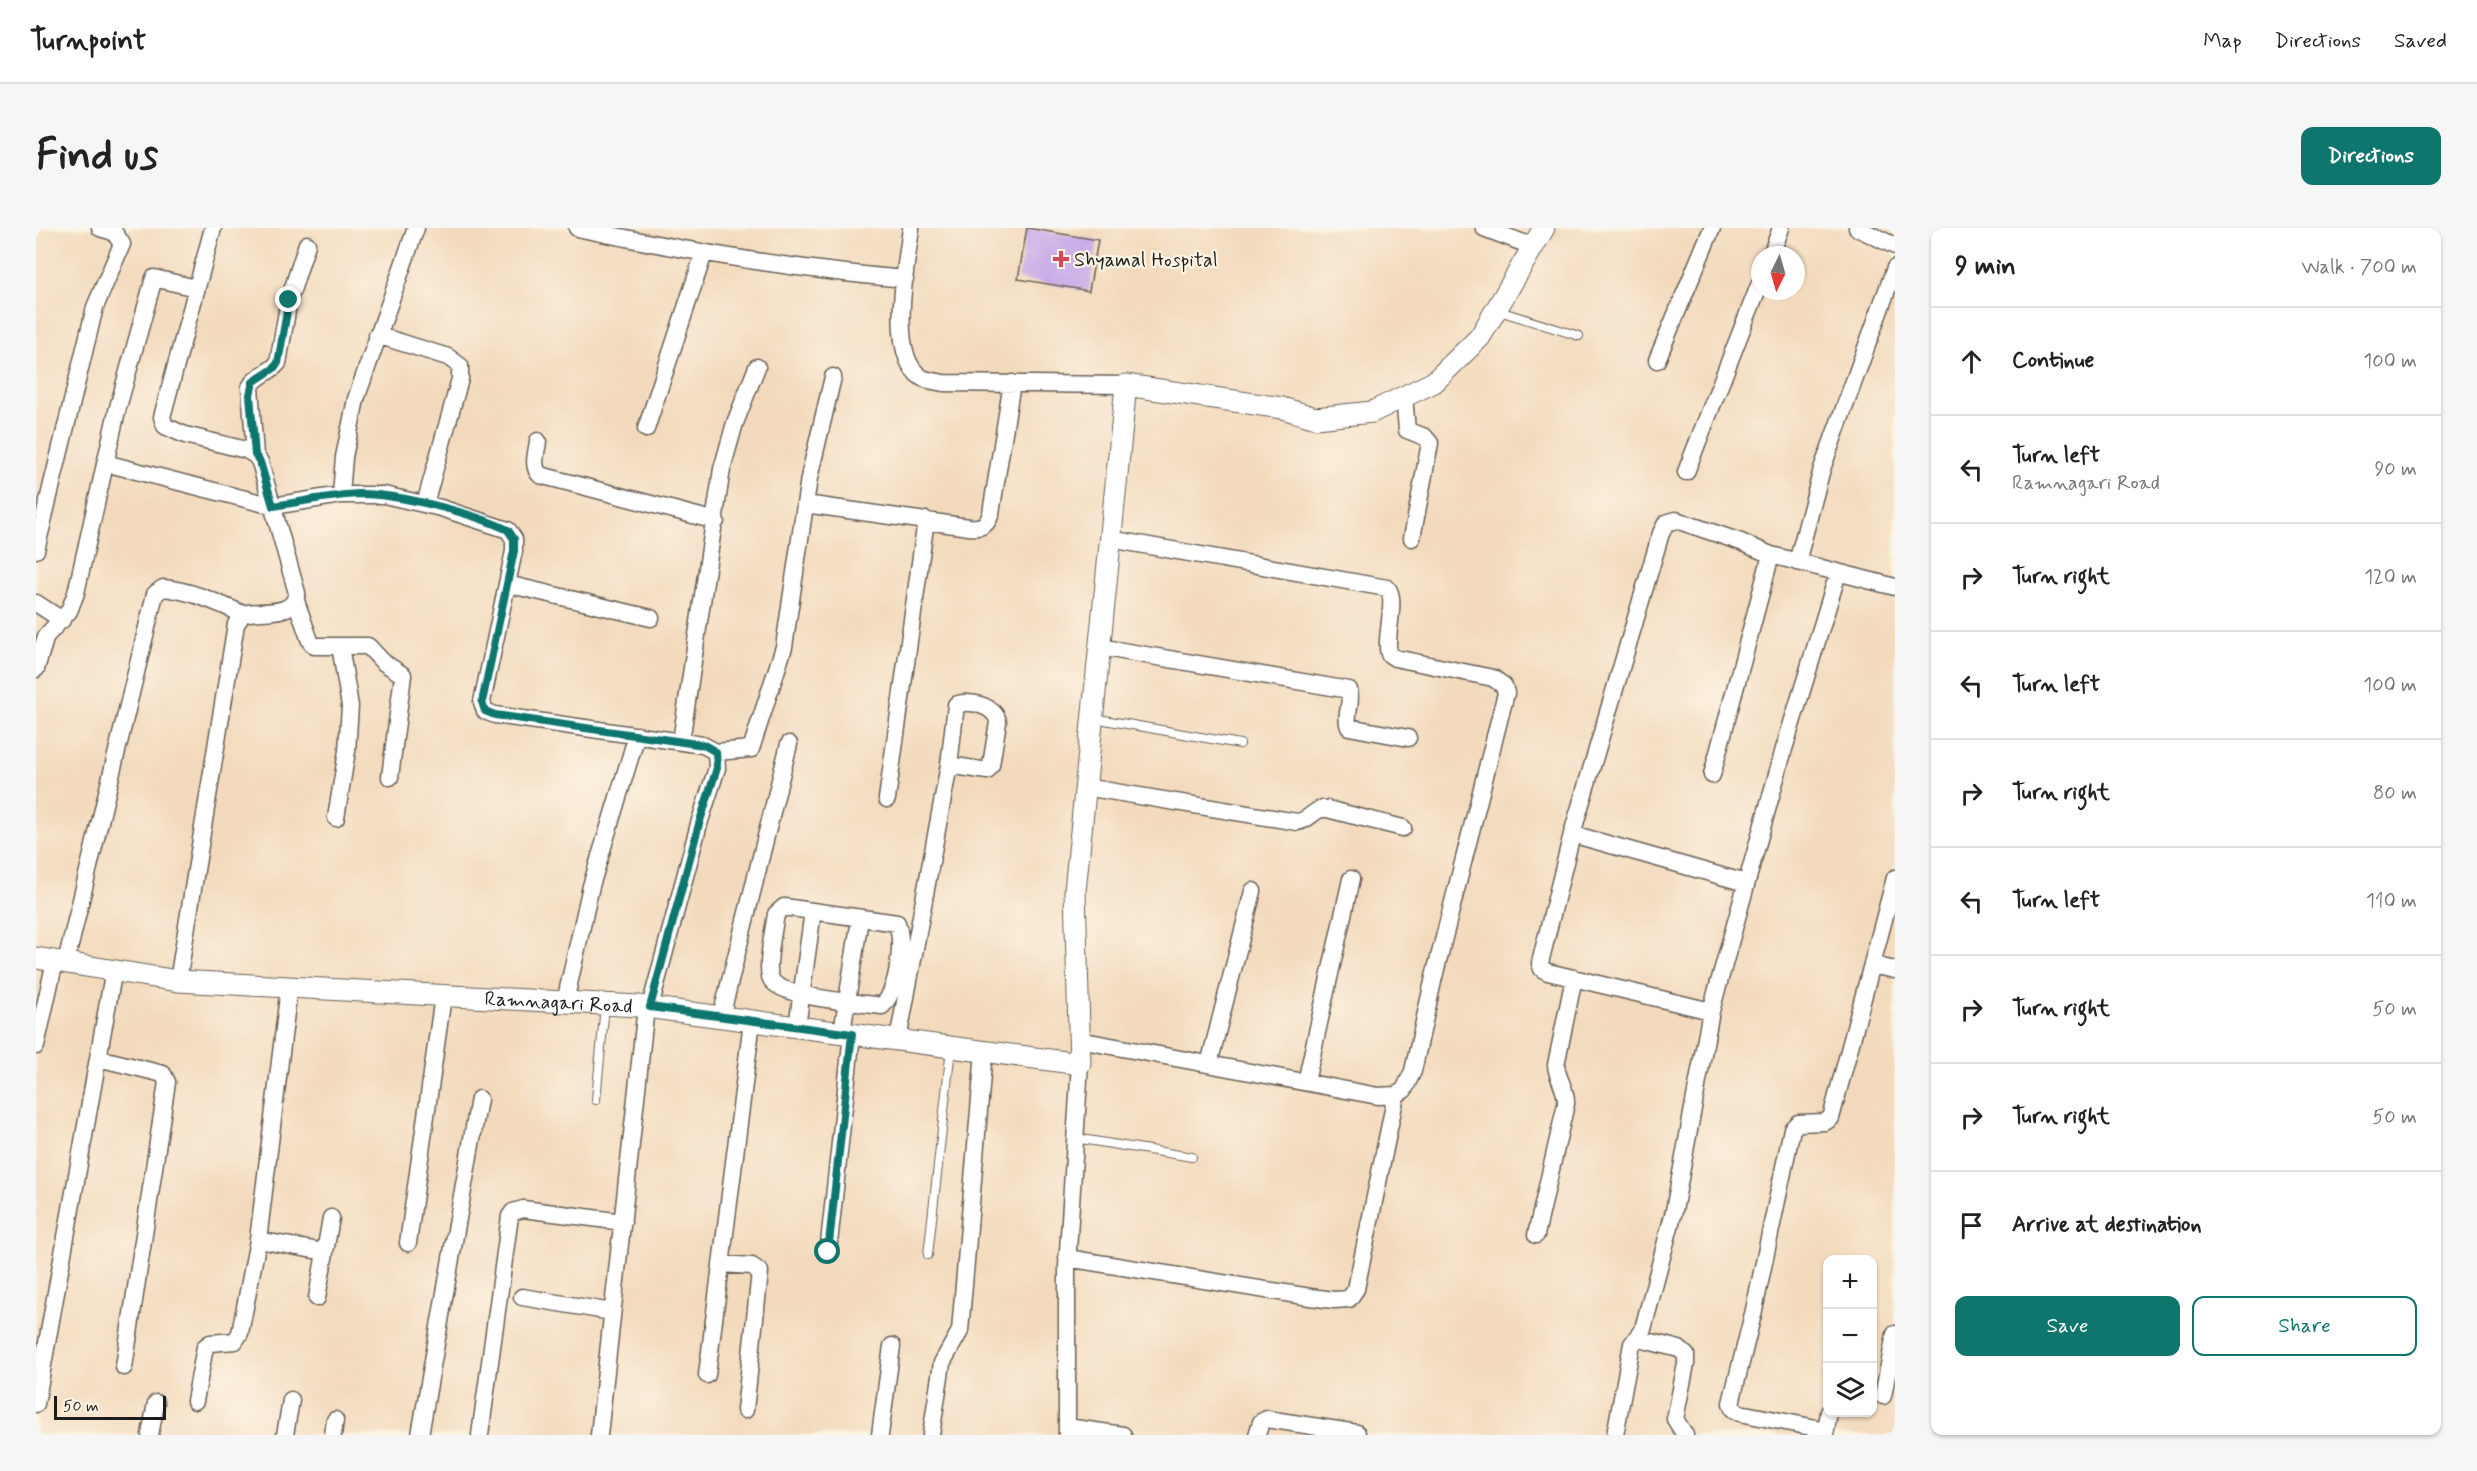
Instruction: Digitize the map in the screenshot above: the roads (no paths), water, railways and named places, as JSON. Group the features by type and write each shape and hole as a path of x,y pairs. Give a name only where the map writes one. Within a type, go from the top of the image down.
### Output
{"street":[{"path":"36,550 95,308 122,244 114,232 100,228"},
{"path":"213,228 162,417 165,426 186,435 246,450 255,455 260,462 296,583 296,601 311,644 320,647 368,646 383,662 403,675 390,777"},
{"path":"341,495 348,430 377,335 416,228"},
{"path":"577,228 620,232 704,253 833,273 905,279"},
{"path":"911,228 900,333 905,357 921,377 943,383 1126,385 1282,408 1316,418 1372,412 1434,382 1480,337 1544,228"},
{"path":"1484,228 1534,247"},
{"path":"1657,360 1712,228"},
{"path":"1774,246 1781,228"},
{"path":"1857,228 1895,246"},
{"path":"255,455 250,387 256,379 273,369 278,363 289,300 307,244"},
{"path":"646,429 704,253"},
{"path":"1797,562 1822,469 1895,268"},
{"path":"36,669 46,636 69,611 76,593 117,411 154,278 196,288"},
{"path":"1686,471 1753,300"},
{"path":"377,335 448,357 460,366 460,379 425,504"},
{"path":"681,741 716,521 722,469 757,367"},
{"path":"105,463 273,506 341,495 384,495 425,504 508,530 515,544 482,702 485,711 495,715 704,745 716,752 748,751 753,745 784,647 809,478 833,377"},
{"path":"806,504 978,528 987,524 991,513 1012,383"},
{"path":"1123,1435 1067,1431 1067,1258 1080,1064 1075,891 1126,385"},
{"path":"1404,396 1405,427 1410,432 1429,439 1431,448 1412,538"},
{"path":"538,441 535,463 536,472 540,475 716,521"},
{"path":"887,799 926,520"},
{"path":"1711,1011 1545,970 1540,963 1572,834 1661,533 1666,523 1676,520 1741,542 1771,555 1895,587"},
{"path":"1079,1041 1377,1096 1396,1095 1404,1090 1413,1071 1434,977 1506,701 1504,686 1493,678 1395,658 1389,654 1387,645 1392,595 1388,588 1110,539"},
{"path":"1712,775 1771,555"},
{"path":"1615,1435 1632,1344 1642,1329 1674,1211 1711,1011 1784,749 1838,573"},
{"path":"507,584 651,618"},
{"path":"36,1046 52,960 155,594 163,588 171,589 209,600 243,614 287,610 296,601"},
{"path":"36,603 62,620"},
{"path":"178,981 236,624 243,614"},
{"path":"336,818 349,730 350,706 340,646"},
{"path":"1099,647 1349,690 1351,696 1347,720 1349,727 1408,738"},
{"path":"565,1002 591,886 636,735"},
{"path":"721,1017 789,744"},
{"path":"599,1435 648,1007 717,768 716,752"},
{"path":"898,1040 949,765"},
{"path":"1085,787 1296,822 1306,820 1319,809 1327,808 1402,828"},
{"path":"1572,834 1746,884"},
{"path":"1828,1417 1826,1432 1740,1413 1733,1409 1731,1403 1756,1300 1792,1129 1798,1123 1825,1122 1831,1118 1895,878"},
{"path":"1306,1083 1351,879"},
{"path":"1209,1064 1253,891"},
{"path":"784,908 860,919 897,923 901,936 893,990 882,1006 801,994 777,986 771,979 769,969 776,914 784,908"},
{"path":"796,1027 813,911"},
{"path":"828,1252 847,1033 846,1000 860,919"},
{"name":"Ramnagari Road","path":"52,960 178,981 648,1007 1080,1064"},
{"path":"1873,965 1895,970"},
{"path":"36,1404 114,969"},
{"path":"1536,1235 1566,1104 1565,1091 1556,1065 1574,978"},
{"path":"195,1401 205,1347 210,1343 235,1341 240,1333 258,1240 289,988"},
{"path":"408,1244 443,996"},
{"path":"707,1375 752,1021"},
{"path":"931,1435 942,1363 960,1330 984,1052"},
{"path":"98,1058 163,1074 167,1082 124,1367"},
{"path":"1067,1258 1310,1297 1349,1299 1356,1289 1396,1095"},
{"path":"420,1435 479,1099"},
{"path":"480,1435 510,1216 513,1212 523,1209 623,1222"},
{"path":"317,1298 331,1218"},
{"path":"258,1240 325,1252"},
{"path":"721,1264 752,1266 760,1272 744,1410"},
{"path":"522,1296 612,1312"},
{"path":"1883,1396 1895,1334"},
{"path":"1636,1338 1679,1349 1686,1355 1676,1419 1685,1435"},
{"path":"880,1435 892,1346"},
{"path":"285,1435 291,1400"},
{"path":"150,1435 156,1403"},
{"path":"1257,1435 1261,1422 1267,1419 1357,1433"}],"lane":[{"path":"1496,310 1579,336"},
{"path":"1092,718 1240,744"},
{"path":"596,1100 605,1004"},
{"path":"928,1255 951,1047"},
{"path":"1075,1138 1192,1157"}],"place":[{"name":"Shyamal Hospital","path":"1061,259"}]}
